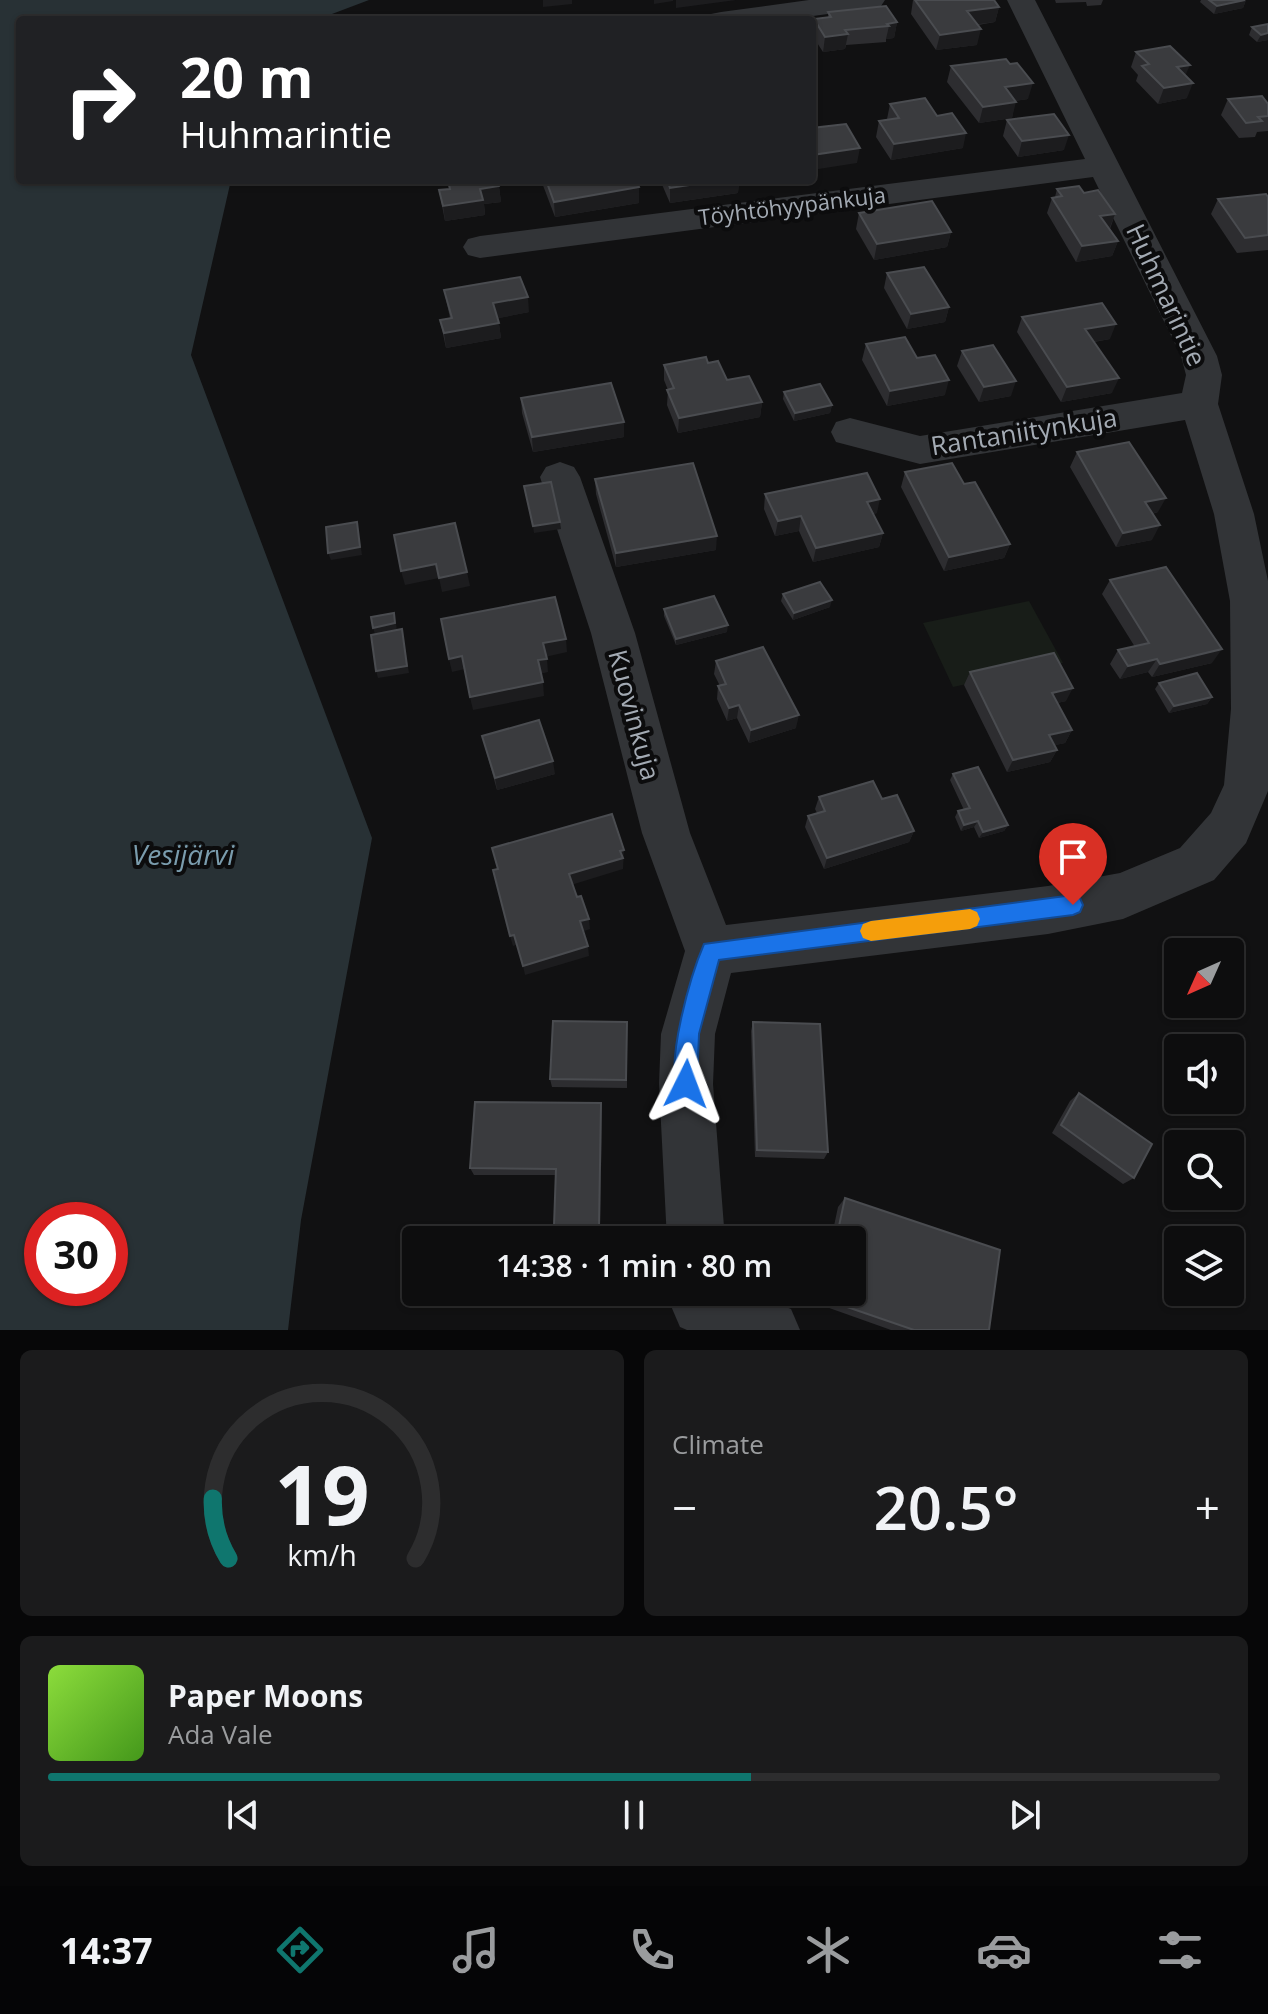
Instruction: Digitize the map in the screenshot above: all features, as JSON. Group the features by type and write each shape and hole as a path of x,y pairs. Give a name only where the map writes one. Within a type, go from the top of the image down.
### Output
{"street":[{"path":"751,16 871,0"},
{"name":"Huhmarintie","path":"711,951 1048,910 1123,896 1197,864 1229,828 1247,785 1254,709 1251,601 1234,514 1199,404 1204,375 1199,356 1021,0"},
{"name":"Töyhtöhyypänkuja","path":"480,247 1104,166"},
{"name":"Rantaniitynkuja","path":"850,432 920,450 1199,404"},
{"name":"Kuovinkuja","path":"560,477 613,633 666,833 711,951"},
{"path":"695,1226 686,1084 688,1034 711,951"},
{"path":"701,1309 770,1330"}],"shaded area":[{"path":"1029,601 1063,663 953,687 923,623"}],"water":[{"name":"Vesijärvi","path":"0,0 369,0 327,16 16,16 16,184 230,184 191,355 372,838 301,1220 288,1330 0,1330"}],"building":[{"path":"915,0 994,0 999,7 967,11 981,29 940,35"},
{"path":"1209,0 1245,0 1217,6"},
{"path":"886,6 897,22 887,24 889,26 845,30 848,34 825,37 816,19 831,17 828,12"},
{"path":"1268,24 1268,33 1261,35 1252,27"},
{"path":"1170,46 1190,65 1177,67 1193,83 1164,88 1142,66 1149,64 1136,52"},
{"path":"1006,59 1010,64 1017,63 1033,83 1005,87 1016,102 983,107 951,66"},
{"path":"1262,96 1268,104 1268,116 1258,117 1262,121 1246,123 1228,99"},
{"path":"925,98 937,116 952,113 966,133 894,144 879,121 899,118 890,104"},
{"path":"1054,114 1069,135 1022,141 1007,120"},
{"path":"846,124 860,148 816,154 816,128"},
{"path":"449,184 499,186 480,189 483,200 443,206 439,190 450,189"},
{"path":"547,184 638,184 639,187 554,202"},
{"path":"668,184 696,184 670,188"},
{"path":"1079,186 1084,193 1098,190 1115,214 1100,216 1118,241 1082,246 1052,198 1062,196 1057,189"},
{"path":"1266,194 1268,235 1245,238 1218,199"},
{"path":"932,201 951,232 877,244 859,213"},
{"path":"924,267 949,307 911,314 887,273"},
{"path":"520,277 528,297 493,303 499,323 444,333 440,320 452,318 444,290"},
{"path":"1102,303 1116,324 1085,329 1119,378 1067,387 1022,317"},
{"path":"905,337 917,358 935,355 949,380 890,391 866,344"},
{"path":"993,345 1016,381 984,387 962,351"},
{"path":"706,357 708,363 718,361 727,380 749,376 762,402 679,418 667,390 674,388 664,365"},
{"path":"611,383 624,422 532,437 521,398"},
{"path":"820,384 832,405 795,413 784,392"},
{"path":"1129,442 1166,498 1145,502 1160,525 1123,533 1077,452"},
{"path":"693,463 717,536 616,553 595,479"},
{"path":"952,463 964,484 975,482 1010,544 949,557 905,472"},
{"path":"867,473 880,499 867,502 883,533 816,548 801,516 778,521 765,494"},
{"path":"551,482 560,522 533,526 524,486"},
{"path":"357,522 360,547 328,553 326,527"},
{"path":"455,523 467,572 439,578 436,564 401,571 394,535"},
{"path":"1166,567 1222,649 1160,664 1157,659 1128,666 1118,650 1149,643 1110,580"},
{"path":"820,582 832,600 794,613 783,594"},
{"path":"714,596 728,625 676,639 664,609"},
{"path":"555,597 566,639 543,643 547,659 538,660 543,682 470,697 462,656 449,659 441,619"},
{"path":"394,613 395,623 373,628 371,617"},
{"path":"402,629 407,666 376,671 371,635"},
{"path":"763,647 799,715 751,730 739,705 729,708 718,686 726,684 716,661"},
{"path":"1054,653 1073,688 1052,693 1072,730 1049,735 1057,750 1013,760 970,672"},
{"path":"1197,673 1212,697 1174,706 1159,683"},
{"path":"539,720 553,761 495,778 482,736"},
{"path":"978,767 1008,825 983,832 978,821 964,825 958,811 970,808 953,774"},
{"path":"873,781 882,799 897,795 914,831 827,858 808,816 825,811 819,797"},
{"path":"612,814 624,850 620,851 623,858 569,874 589,919 580,921 588,946 523,966 514,935 510,936 493,870 498,869 492,848"},
{"path":"553,1021 627,1022 626,1080 550,1079"},
{"path":"753,1022 820,1024 828,1152 757,1150"},
{"path":"1079,1093 1152,1144 1134,1178 1061,1125"},
{"path":"475,1102 601,1103 599,1226 554,1226 556,1169 470,1168"},
{"path":"845,1198 1000,1250 989,1330 914,1330 844,1306 866,1306 866,1226 839,1226"}],"slow traffic":[{"path":"871,931 970,919"}],"route":[{"path":"686,1084 688,1034 711,951 1073,905"}]}
